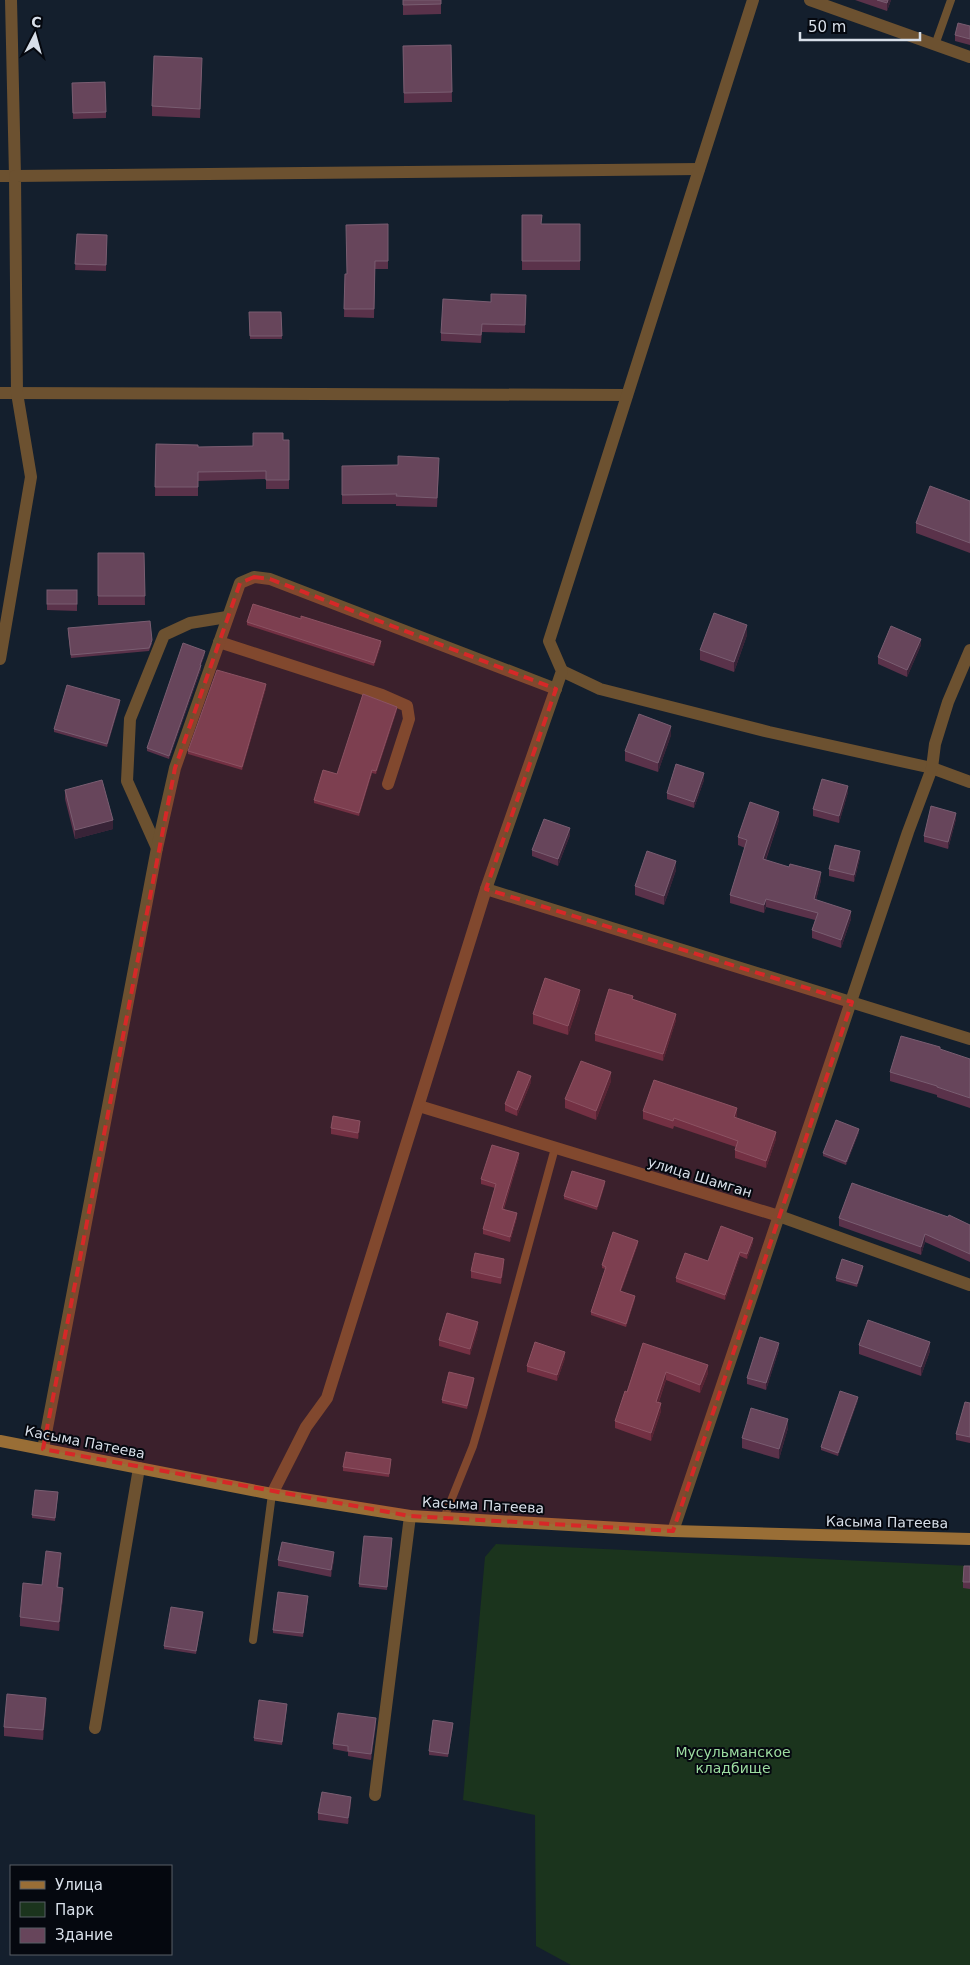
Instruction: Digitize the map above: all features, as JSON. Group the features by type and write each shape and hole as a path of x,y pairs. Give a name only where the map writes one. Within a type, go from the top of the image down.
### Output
{"main road":[{"name":"Касыма Патеева","path":"0,1441 272,1494 410,1516 673,1531 970,1539"}],"street":[{"path":"0,659 2,634 31,477 17,393 11,0"},
{"path":"753,0 549,641 562,671 600,689 769,732 932,768 970,782"},
{"path":"810,0 970,56"},
{"path":"0,176 700,168"},
{"path":"0,394 627,395"},
{"path":"44,1449 158,848 175,768 240,583 254,577 270,579 556,689"},
{"path":"158,848 127,781 130,719 164,635 190,623 227,618"},
{"path":"219,642 382,695 407,706 409,719 388,784"},
{"path":"673,1531 908,832 932,768 935,744 948,702 970,650"},
{"path":"272,1494 306,1427 327,1398 486,889 562,671"},
{"path":"486,889 970,1039"},
{"name":"улица Шамган","path":"419,1106 779,1216 970,1285"},
{"path":"95,1728 139,1468"},
{"path":"375,1795 410,1516"}],"lane":[{"path":"935,45 951,0"},
{"path":"444,1518 473,1446 555,1148"},
{"path":"253,1640 272,1494"}],"highlighted area":[{"path":"254,577 270,579 556,689 486,889 852,1002 673,1531 410,1516 43,1449 175,768 240,583"}],"green space":[{"name":"Мусульманское кладбище","path":"496,1544 970,1566 970,1965 571,1965 536,1946 535,1815 463,1800 485,1557"}],"building":[{"path":"403,0 441,0 441,4 403,5"},
{"path":"877,0 888,0 887,3"},
{"path":"958,23 970,26 970,39 955,35"},
{"path":"451,45 452,92 404,93 403,46"},
{"path":"154,56 202,58 200,109 152,106"},
{"path":"105,82 106,112 73,113 72,83"},
{"path":"522,215 542,215 541,224 580,224 580,261 522,261"},
{"path":"388,224 388,261 375,261 374,309 344,309 345,274 347,274 346,225"},
{"path":"77,234 107,235 106,265 75,264"},
{"path":"491,294 526,295 525,325 482,324 481,335 441,333 443,299 491,302"},
{"path":"249,312 281,312 282,336 250,336"},
{"path":"253,433 283,433 283,440 289,440 289,480 266,480 266,471 198,472 198,487 155,487 156,444 198,445 198,447 253,446"},
{"path":"398,456 439,458 437,498 396,496 397,494 342,495 342,466 398,465"},
{"path":"930,486 970,501 970,543 916,523"},
{"path":"98,553 144,553 145,596 98,596"},
{"path":"47,590 77,590 77,604 47,604"},
{"path":"253,604 301,619 301,616 381,641 374,663 247,622"},
{"path":"714,613 747,625 734,662 700,650"},
{"path":"150,621 152,640 149,648 71,655 68,628"},
{"path":"891,626 921,639 907,670 878,657"},
{"path":"183,643 205,651 169,756 147,748"},
{"path":"217,670 266,684 242,767 188,751"},
{"path":"67,685 120,700 107,744 54,729"},
{"path":"363,694 397,707 376,771 372,770 359,813 314,800 323,770 337,774"},
{"path":"639,714 671,726 658,763 625,751"},
{"path":"676,764 704,773 694,802 667,793"},
{"path":"822,779 848,786 839,816 813,809"},
{"path":"102,780 113,820 75,830 65,790"},
{"path":"750,802 779,812 763,859 789,867 790,864 821,872 814,899 851,911 841,940 812,930 818,913 766,899 764,905 730,895 747,840 738,837"},
{"path":"931,806 956,813 948,842 924,836"},
{"path":"544,819 570,828 558,859 532,850"},
{"path":"835,845 860,851 854,875 829,869"},
{"path":"647,851 676,861 664,896 635,886"},
{"path":"545,978 580,990 568,1026 533,1014"},
{"path":"609,989 633,996 632,999 676,1014 663,1054 595,1034"},
{"path":"901,1036 940,1047 940,1049 970,1059 970,1098 890,1072"},
{"path":"581,1061 611,1072 596,1111 565,1099"},
{"path":"518,1071 531,1076 517,1110 505,1104"},
{"path":"654,1080 737,1108 734,1117 776,1132 766,1161 735,1150 738,1141 674,1118 673,1121 643,1111"},
{"path":"333,1116 360,1121 358,1133 331,1128"},
{"path":"836,1120 859,1129 846,1162 823,1153"},
{"path":"492,1145 519,1153 502,1209 517,1213 510,1237 483,1229 496,1184 481,1179"},
{"path":"572,1171 605,1181 597,1207 564,1196"},
{"path":"852,1183 948,1217 949,1215 970,1225 970,1254 925,1234 921,1247 839,1218"},
{"path":"721,1226 753,1238 747,1254 740,1252 725,1295 676,1278 685,1253 708,1261"},
{"path":"613,1232 638,1241 620,1291 635,1296 626,1324 591,1312 606,1267 602,1265"},
{"path":"475,1253 504,1259 501,1278 471,1271"},
{"path":"842,1259 863,1266 857,1284 836,1278"},
{"path":"447,1313 478,1322 470,1349 439,1340"},
{"path":"868,1320 930,1342 921,1367 859,1345"},
{"path":"760,1337 779,1343 766,1383 747,1378"},
{"path":"535,1342 565,1352 557,1375 527,1366"},
{"path":"643,1343 708,1365 700,1385 666,1372 656,1402 661,1403 651,1433 615,1421"},
{"path":"449,1372 474,1378 467,1406 442,1400"},
{"path":"840,1391 858,1397 838,1453 821,1447"},
{"path":"965,1402 970,1403 970,1437 956,1434"},
{"path":"751,1408 788,1419 779,1449 742,1438"},
{"path":"346,1452 391,1459 389,1474 343,1467"},
{"path":"35,1490 58,1492 55,1518 32,1515"},
{"path":"364,1536 392,1538 387,1587 359,1584"},
{"path":"282,1542 334,1552 331,1570 278,1560"},
{"path":"46,1551 61,1553 57,1587 63,1588 59,1622 20,1617 23,1583 42,1585"},
{"path":"964,1566 970,1566 970,1582 963,1582"},
{"path":"278,1592 308,1596 303,1633 273,1630"},
{"path":"171,1607 203,1612 196,1651 164,1646"},
{"path":"7,1694 46,1698 43,1730 4,1727"},
{"path":"259,1700 287,1704 282,1742 254,1738"},
{"path":"338,1713 376,1718 371,1754 348,1751 348,1746 333,1744"},
{"path":"433,1720 453,1723 448,1754 429,1751"},
{"path":"322,1792 351,1797 348,1818 318,1813"}]}
